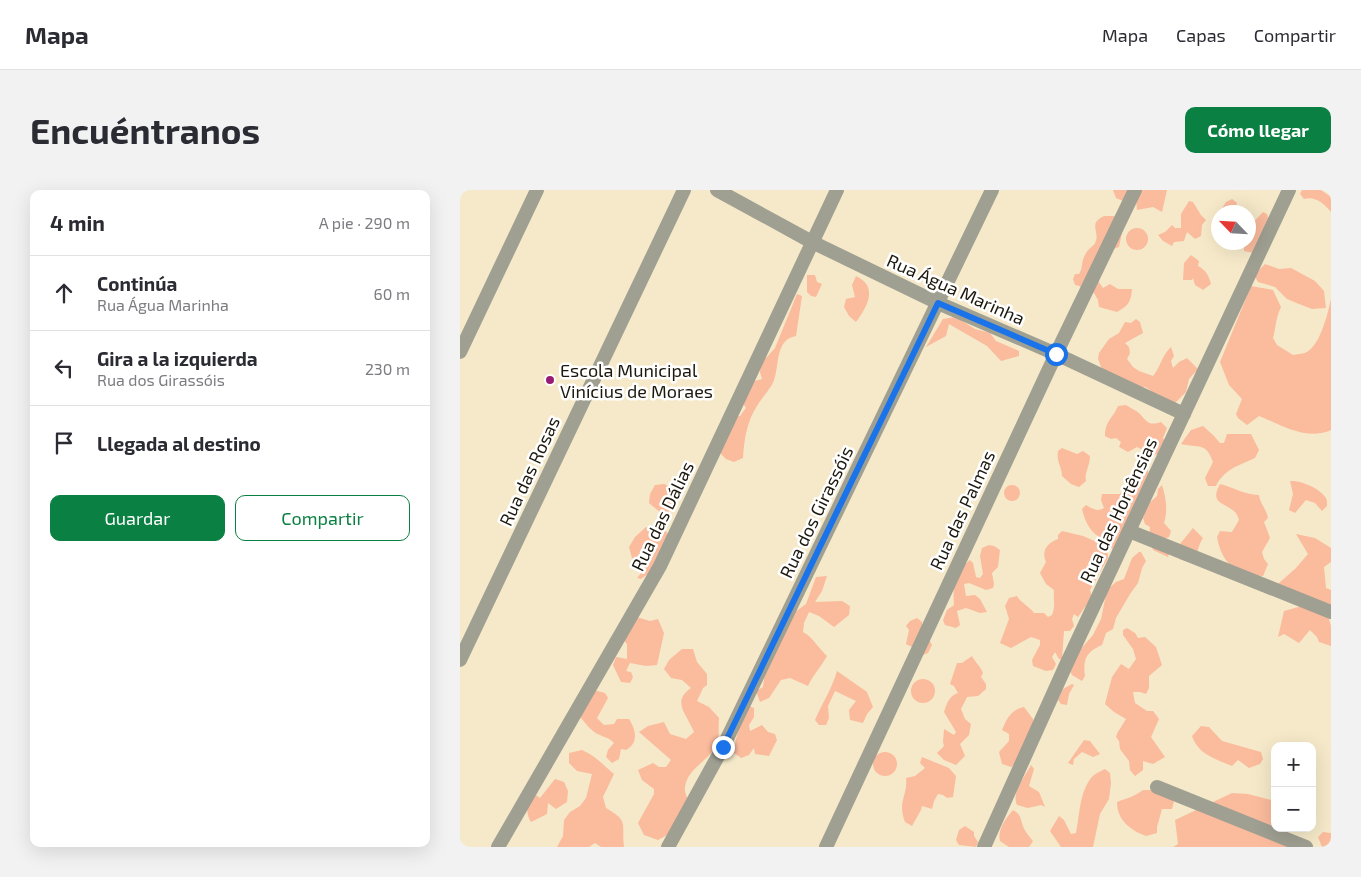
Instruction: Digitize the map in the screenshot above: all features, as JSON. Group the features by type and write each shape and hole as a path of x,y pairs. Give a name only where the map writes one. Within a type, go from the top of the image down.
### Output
{"street":[{"path":"460,352 537,190"},
{"name":"Rua das Rosas","path":"460,660 684,190"},
{"name":"Rua Água Marinha","path":"717,190 812,242 938,303 1056,354 1184,414"},
{"name":"Rua das Dálias","path":"498,847 660,566 837,190"},
{"name":"Rua dos Girassóis","path":"668,847 723,747 992,190"},
{"name":"Rua das Palmas","path":"826,847 1056,354 1135,190"},
{"name":"Rua das Hortênsias","path":"988,846 1129,531 1290,190"},
{"path":"1129,531 1331,612"},
{"path":"1157,787 1306,847"}],"shaded area":[{"path":"1113,190 1167,190 1162,212 1153,207 1137,210 1136,200 1123,201 1116,198"},
{"path":"1302,190 1321,190 1331,197 1331,212 1316,200 1304,199 1300,194"},
{"path":"1232,199 1237,203 1236,205 1224,205"},
{"path":"1189,201 1193,202 1206,220 1202,225 1201,236 1195,239 1187,232 1184,241 1174,242 1172,246 1163,241 1158,235 1165,232 1172,225 1175,228 1181,228 1181,214"},
{"path":"1263,212 1267,214 1270,225 1256,250 1256,220"},
{"path":"1104,216 1116,216 1124,223 1119,247 1113,249 1098,281 1103,288 1110,284 1118,289 1132,289 1128,303 1117,312 1099,307 1094,293 1075,285 1073,279 1075,274 1079,274 1086,253 1095,243 1097,235 1096,222"},
{"path":"1137,228 1145,231 1148,239 1145,247 1137,250 1129,247 1126,239 1129,231"},
{"path":"1244,250 1256,250 1254,253"},
{"path":"1191,255 1199,261 1198,266 1205,271 1210,281 1211,284 1203,290 1195,285 1193,278 1192,280 1183,280 1184,263"},
{"path":"1265,264 1279,269 1291,268 1315,281 1324,291 1326,308 1312,309 1287,299 1275,287 1258,282 1254,275"},
{"path":"807,275 815,275 817,282 822,284 816,297 811,296 807,292"},
{"path":"856,276 867,286 869,297 864,310 856,322 849,316 844,307 846,299 855,297 852,285"},
{"path":"1251,286 1273,290 1281,307 1273,338 1277,345 1293,355 1305,353 1315,344 1322,329 1331,299 1331,430 1313,434 1304,433 1259,416 1247,425 1238,418 1236,414 1242,399 1229,385 1220,362"},
{"path":"797,294 802,296 796,336 789,338 781,347 773,383 759,403 748,424 743,458 734,462 726,459 721,454 721,442 733,417 740,416 746,408 739,397 751,382 762,379 760,372 761,360 767,357 775,348"},
{"path":"956,317 975,329 990,333 996,341 1019,351 1019,356 1001,361 987,346 949,324 946,336 926,347 943,319"},
{"path":"1136,319 1140,322 1143,333 1125,343 1129,347 1130,353 1127,359 1133,367 1153,376 1171,347 1174,356 1171,361 1173,368 1187,358 1198,369 1189,379 1186,392 1172,406 1145,387 1137,387 1103,372 1098,359 1099,353 1109,339 1119,333 1125,322 1131,323"},
{"path":"1126,405 1149,422 1154,424 1161,422 1167,428 1163,438 1165,442 1162,455 1150,454 1137,447 1128,452 1119,447 1121,442 1116,438 1111,439 1105,436 1108,423 1118,406"},
{"path":"1203,426 1220,443 1224,443 1227,434 1251,434 1259,450 1255,458 1238,465 1223,475 1216,486 1208,486 1205,478 1213,462 1208,451 1201,447 1181,444 1191,430"},
{"path":"1062,448 1077,454 1083,451 1090,456 1086,481 1079,487 1071,484 1062,476 1058,461 1058,451"},
{"path":"1143,463 1147,466 1149,475 1126,525 1123,526 1124,533 1113,550 1107,540 1098,536 1090,529 1082,509 1086,505 1097,510 1104,508 1101,500 1102,494 1120,494 1127,485 1130,485"},
{"path":"1290,481 1304,483 1315,488 1326,498 1327,506 1322,511 1315,503 1306,500 1295,513 1289,510 1293,494"},
{"path":"664,484 673,488 677,497 668,513 661,513 649,503 650,494 655,485"},
{"path":"1220,484 1259,495 1268,518 1264,522 1270,538 1262,552 1268,564 1263,576 1238,570 1222,554 1217,537 1220,531 1232,532 1239,520 1235,512 1217,499 1216,495"},
{"path":"1009,485 1015,485 1020,490 1018,499 1009,501 1004,496 1004,490"},
{"path":"1162,485 1166,504 1164,523 1171,531 1169,537 1164,539 1180,544 1193,528 1203,538 1194,564 1179,559 1172,544 1168,557 1153,550 1149,539 1150,527 1145,524 1143,518 1148,504 1157,496 1158,489"},
{"path":"646,527 665,529 669,537 649,573 641,579 637,578 642,572 632,558 629,547 635,537"},
{"path":"1062,531 1083,536 1099,543 1107,549 1108,558 1090,590 1092,597 1078,617 1074,614 1072,619 1074,626 1070,631 1064,631 1062,659 1059,659 1055,652 1052,657 1056,664 1053,670 1046,671 1033,666 1032,660 1040,645 1040,640 1031,637 1011,648 1000,643 1009,619 1005,606 1009,598 1017,596 1034,613 1044,613 1048,617 1052,615 1054,590 1046,584 1040,573 1046,562 1044,554 1046,548 1058,539 1058,535"},
{"path":"1296,534 1315,538 1331,548 1331,562 1324,567 1326,588 1331,590 1331,607 1278,584 1308,554"},
{"path":"989,545 1000,550 998,567 992,573 993,588 986,590 969,583 964,584 966,596 975,595 980,599 987,612 980,613 966,608 957,611 960,625 956,628 945,625 943,620 947,610 954,605 954,585 957,575 970,560 973,563 976,577 980,578 983,574 980,556 982,548"},
{"path":"1141,552 1146,561 1138,583 1116,618 1113,629 1106,633 1102,645 1089,653 1085,661 1085,676 1082,681 1072,675 1067,665 1093,635 1101,619 1107,590 1116,582 1124,579 1132,558"},
{"path":"827,576 822,591 815,602 842,601 850,606 849,615 834,627 819,616 809,612 804,623 803,632 827,656 808,686 790,678 781,680 769,698 760,702 756,691 763,687 765,671 795,612 806,604 816,577"},
{"path":"1302,606 1328,616 1331,626 1331,646 1319,642 1310,630 1299,643 1284,634 1278,637 1284,611"},
{"path":"633,616 650,621 658,619 664,633 657,665 646,666 630,663 626,671 631,672 633,677 630,683 621,682 613,665 616,657 627,659 627,644 621,637"},
{"path":"917,618 922,622 922,627 932,645 928,653 920,656 914,648 906,644 909,630 906,626 910,621"},
{"path":"1127,628 1135,633 1138,638 1145,637 1156,647 1162,665 1149,676 1149,688 1146,694 1133,692 1135,703 1147,711 1153,711 1159,719 1151,737 1165,757 1153,764 1143,761 1143,770 1135,776 1130,770 1129,761 1120,749 1119,741 1116,737 1119,728 1118,732 1126,719 1105,704 1112,677 1121,664 1129,669 1136,659 1133,649 1123,635 1123,630"},
{"path":"682,649 693,649 697,662 707,674 707,685 703,688 697,701 709,707 719,718 718,740 716,746 694,770 687,781 685,791 689,803 675,831 658,840 644,835 638,823 654,794 654,789 642,780 638,770 653,763 659,767 666,767 671,760 639,732 648,726 664,722 670,734 686,739 694,732 681,703 685,693 691,688 682,680 671,678 664,669 669,660"},
{"path":"972,656 983,673 981,677 986,684 986,689 978,696 967,697 961,709 965,719 971,724 969,735 960,744 965,756 956,765 944,760 937,753 944,746 944,729 954,735 956,732 944,712 950,698 958,693 954,686 950,684 957,663 962,663"},
{"path":"837,671 867,692 873,707 863,723 850,720 849,710 856,701 835,691 828,706 829,718 826,725 819,725 815,720"},
{"path":"923,679 928,680 934,686 934,696 928,702 923,703 918,702 912,696 911,691 912,686 918,680"},
{"path":"1072,684 1074,685 1069,694 1067,705 1061,704 1058,700 1063,689"},
{"path":"594,690 605,693 608,698 597,718 604,725 614,724 617,719 629,719 635,732 633,744 626,750 621,749 619,759 612,763 606,757 608,750 614,743 594,732 581,718 582,708"},
{"path":"749,706 754,708 754,717 749,725 750,731 762,725 768,732 775,734 777,740 769,756 755,754 754,748 749,755 741,758 734,753 737,735"},
{"path":"1024,707 1033,719 1033,727 1015,764 1011,767 1002,764 999,752 1009,741 1009,734 1002,730 1010,715"},
{"path":"1201,726 1209,727 1222,741 1261,752 1263,759 1260,764 1249,768 1238,760 1232,766 1213,758 1198,747 1192,736"},
{"path":"1084,740 1090,741 1100,754 1093,757 1082,752 1074,759 1073,765 1068,763"},
{"path":"582,750 596,758 614,774 603,797 606,808 619,817 623,824 624,847 601,847 595,843 589,847 557,847 563,836 564,820 586,798 592,774 577,771 569,763 569,753"},
{"path":"885,752 894,755 897,764 894,773 885,776 876,773 873,764 876,755"},
{"path":"922,757 949,768 956,776 953,797 947,798 938,794 932,809 922,806 912,826 905,822 902,804 906,790 906,778 915,776 925,768 920,763"},
{"path":"1031,765 1034,769 1029,786 1039,792 1045,807 1041,805 1028,808 1017,805 1017,790"},
{"path":"1105,769 1110,773 1109,799 1100,814 1093,847 1061,847 1050,831 1059,816 1064,820 1071,834 1076,833 1082,797 1087,784 1094,775"},
{"path":"555,779 564,782 568,791 567,802 556,809 548,803 547,814 531,822 527,811 529,805 536,795 540,798"},
{"path":"1143,790 1158,790 1174,801 1172,809 1162,809 1157,833 1146,836 1126,824 1119,814 1117,802"},
{"path":"1232,793 1248,794 1271,800 1271,832 1285,832 1283,842 1287,847 1173,847 1178,844 1175,820"},
{"path":"1013,810 1019,815 1026,832 1033,841 1029,847 1009,847 1000,841 1001,828"},
{"path":"965,826 974,832 978,842 976,847 959,845 956,840 959,830"},
{"path":"1323,832 1331,833 1331,847 1322,847 1318,837"}],"place":[{"name":"Escola Municipal Vinícius de Moraes","path":"550,380"}],"route":[{"path":"723,747 938,303 1056,354"}]}
